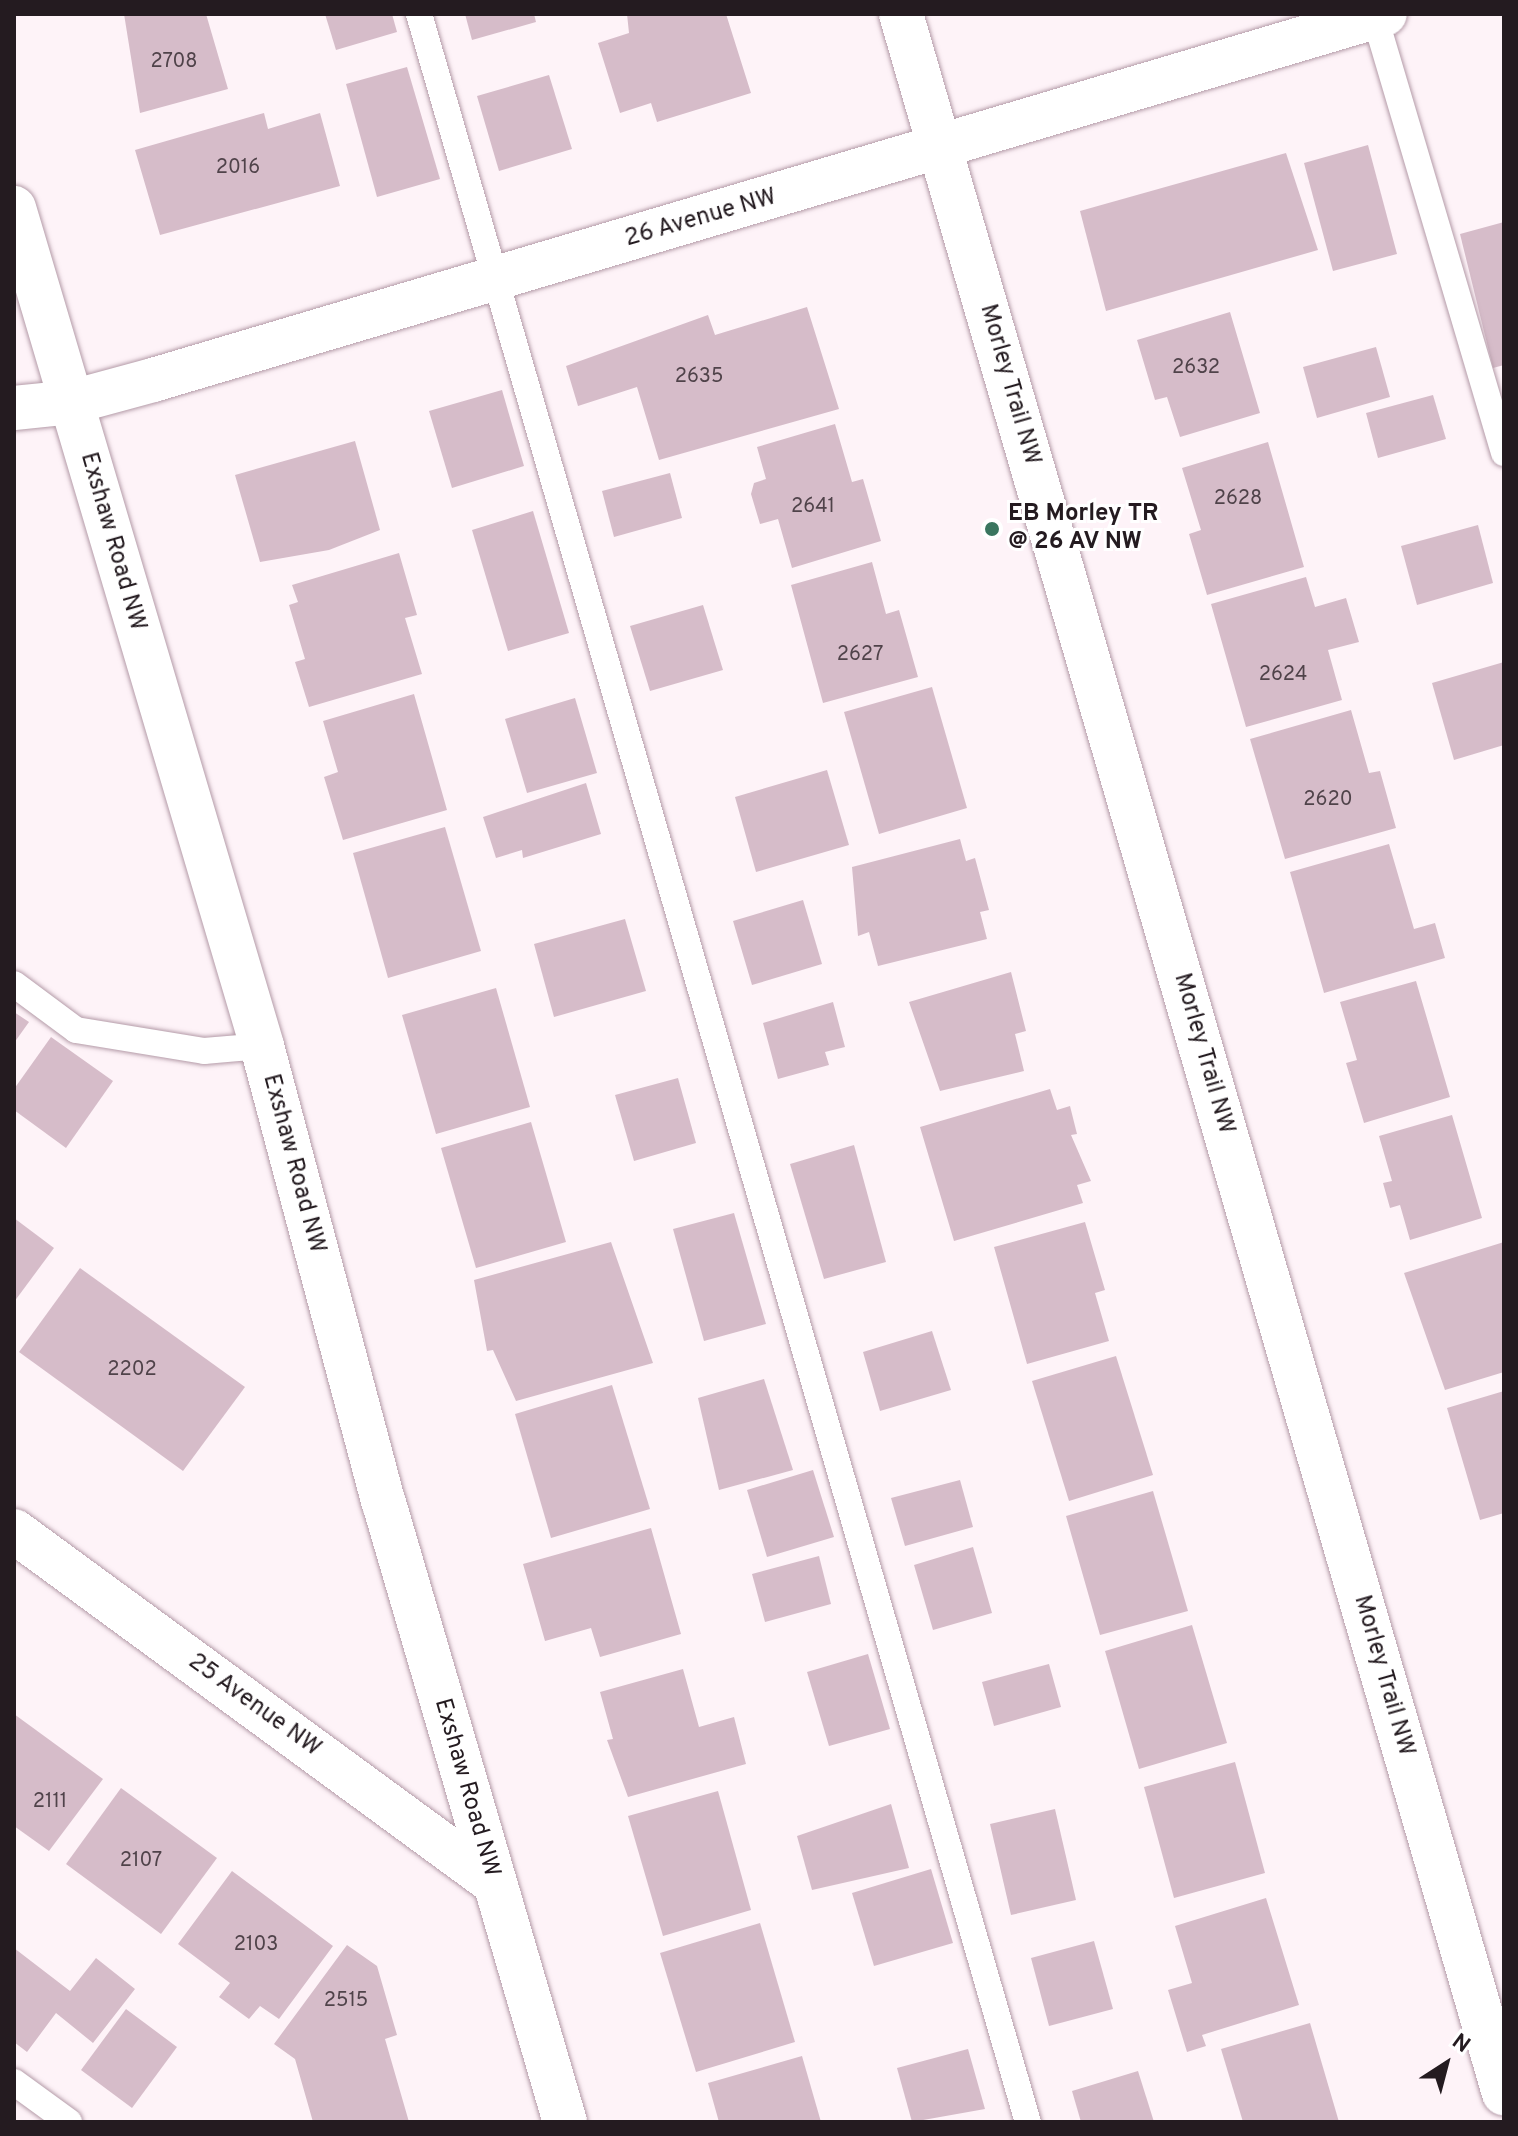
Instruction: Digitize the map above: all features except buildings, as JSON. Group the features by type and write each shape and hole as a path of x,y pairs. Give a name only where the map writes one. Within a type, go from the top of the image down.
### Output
{"street":[{"name":"Morley Trail NW","path":"901,14 1504,2093"},
{"name":"26 Avenue NW","path":"14,408 72,402 941,150 1378,15"},
{"name":"Exshaw Road NW","path":"14,208 262,1046 493,1882 565,2122"},
{"name":"25 Avenue NW","path":"14,1531 493,1882"}],"lane":[{"path":"419,14 1028,2122"},
{"path":"1378,15 1504,453"},
{"path":"14,984 76,1030 204,1051 262,1046"},
{"path":"14,2082 69,2122"}],"place":[{"name":"EB Morley TR @ 26 AV NW","path":"992,529"}]}
